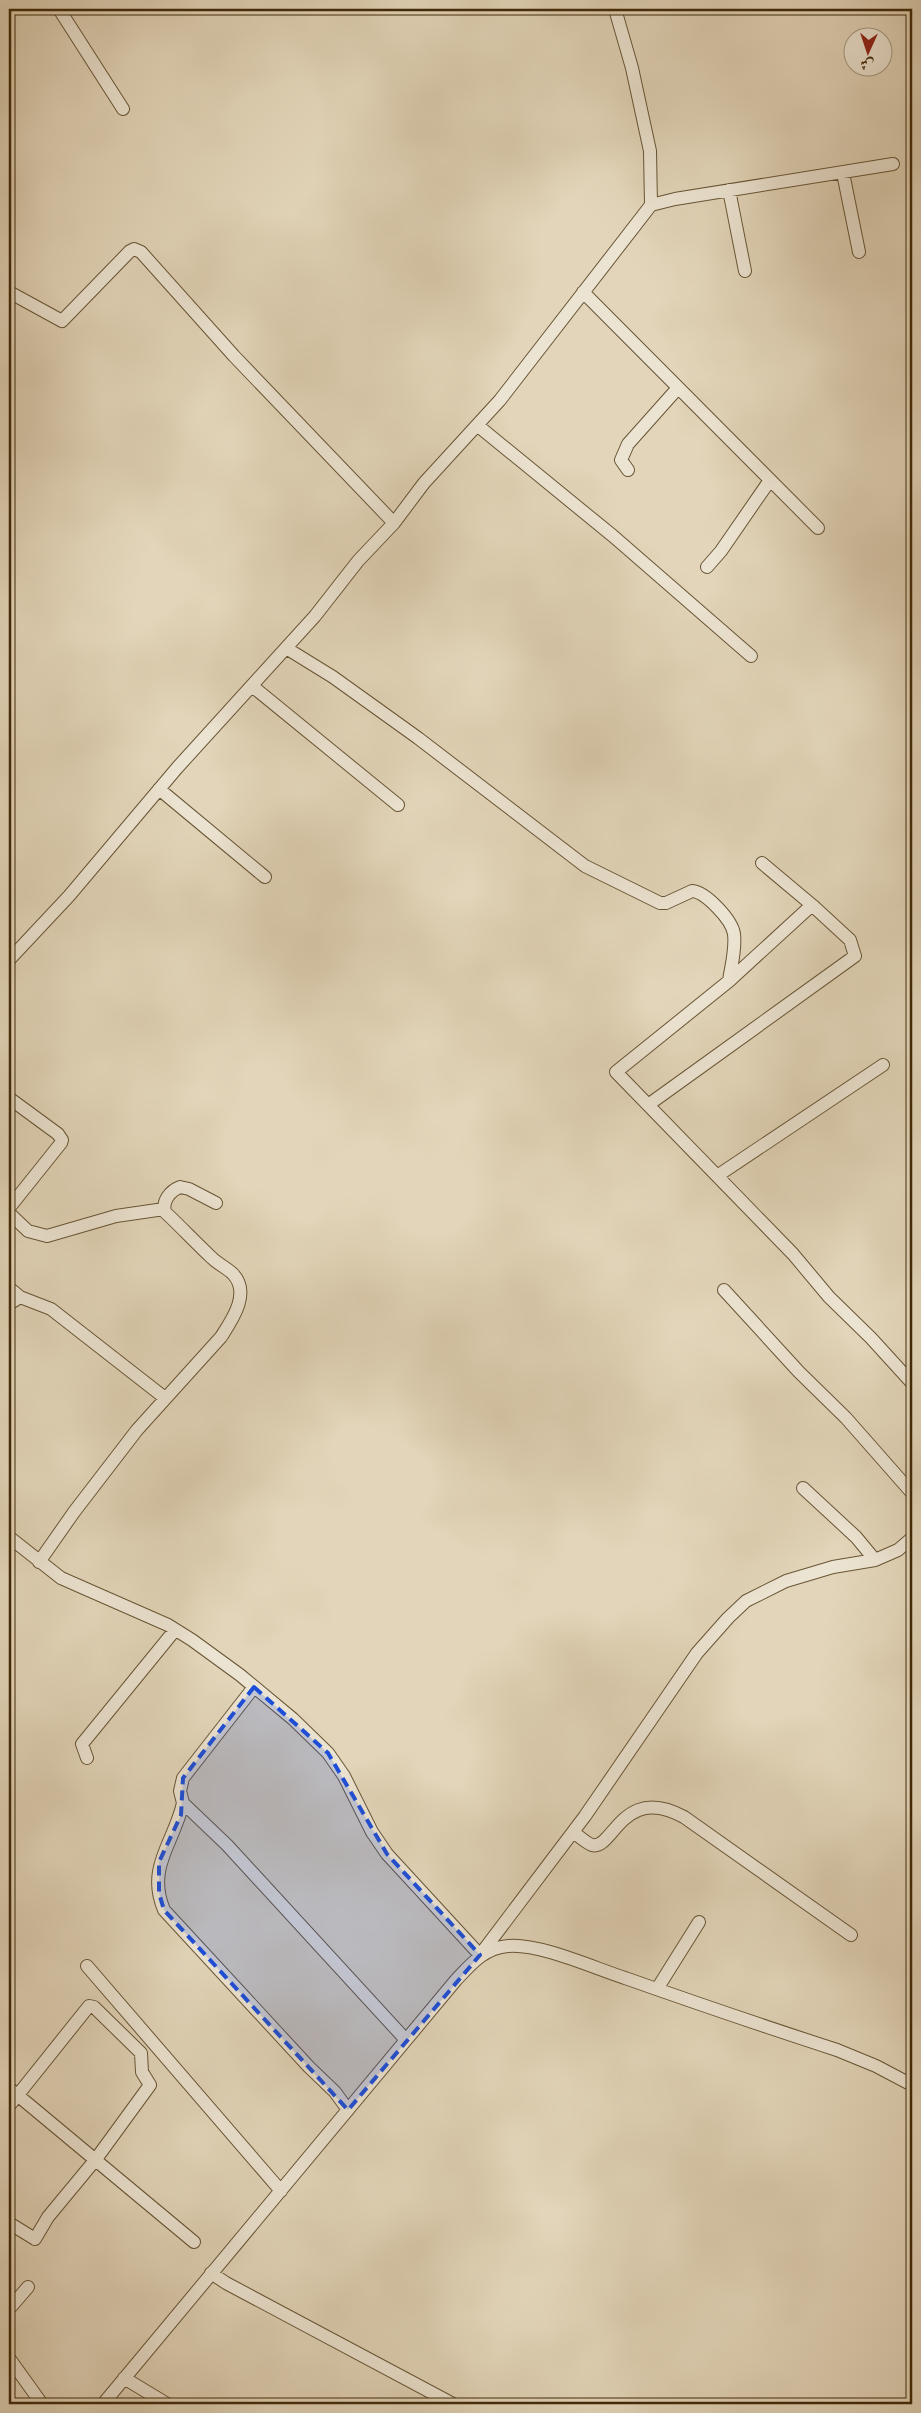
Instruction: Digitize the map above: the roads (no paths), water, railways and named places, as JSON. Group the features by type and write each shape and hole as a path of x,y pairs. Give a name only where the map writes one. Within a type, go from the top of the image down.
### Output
{"street":[{"path":"59,9 123,109"},
{"path":"9,960 69,896 159,789 315,616 358,560 394,523 424,483 528,365 582,292 651,205 650,151 632,68 615,9"},
{"path":"651,205 729,190 893,164"},
{"path":"842,172 859,252"},
{"path":"729,190 745,271"},
{"path":"9,292 57,320 62,321 130,252 134,249 141,252 234,356 394,523"},
{"path":"582,292 818,528"},
{"path":"628,470 621,460 628,444 678,389"},
{"path":"477,425 613,536 751,656"},
{"path":"707,567 721,551 770,480"},
{"path":"286,648 333,677 410,732 585,866 660,903 666,903 692,891 703,894 722,915 734,933 729,981"},
{"path":"252,686 398,806"},
{"path":"159,789 264,877"},
{"path":"648,1105 855,956 850,940 762,863"},
{"path":"812,905 729,981 616,1072 793,1254 829,1297 871,1338 912,1383"},
{"path":"717,1176 883,1065"},
{"path":"9,1098 58,1134 62,1140 9,1208"},
{"path":"164,1209 170,1193 180,1187 189,1189 216,1203"},
{"path":"9,1214 28,1231 47,1236 116,1216 164,1209"},
{"path":"39,1562 85,1498 165,1398 221,1337 238,1308 239,1284 234,1275 206,1252 164,1209"},
{"path":"9,1288 20,1297 51,1309 165,1398"},
{"path":"724,1290 800,1372 846,1418 912,1493"},
{"path":"9,1304 20,1297"},
{"path":"803,1488 856,1537 875,1560"},
{"path":"9,1537 61,1578 175,1630 254,1687 305,1730 328,1753 344,1776 372,1832 387,1854 480,1955"},
{"path":"103,2404 281,2191 306,2158 456,1980 480,1955 573,1832 709,1637 740,1607 766,1590 786,1581 833,1567 875,1560 898,1550 912,1538"},
{"path":"87,1758 82,1744 175,1630"},
{"path":"254,1687 183,1778 180,1791 183,1803 180,1815 159,1862 159,1893 164,1910 309,2067 335,2092 348,2110"},
{"path":"183,1803 227,1845 406,2040"},
{"path":"573,1832 591,1844 597,1845 603,1842 627,1817 637,1811 657,1806 669,1808 850,1935"},
{"path":"656,1989 699,1922"},
{"path":"480,1955 495,1948 523,1946 578,1962 837,2050 876,2066 912,2085"},
{"path":"87,1966 281,2191"},
{"path":"9,2106 13,2092 85,2008 94,2007 141,2053 142,2072 150,2086 96,2159 48,2217 35,2239 9,2223"},
{"path":"13,2092 194,2242"},
{"path":"211,2273 226,2283 453,2404"},
{"path":"9,2309 28,2287"},
{"path":"9,2358 42,2404"},
{"path":"124,2378 167,2404"}]}
